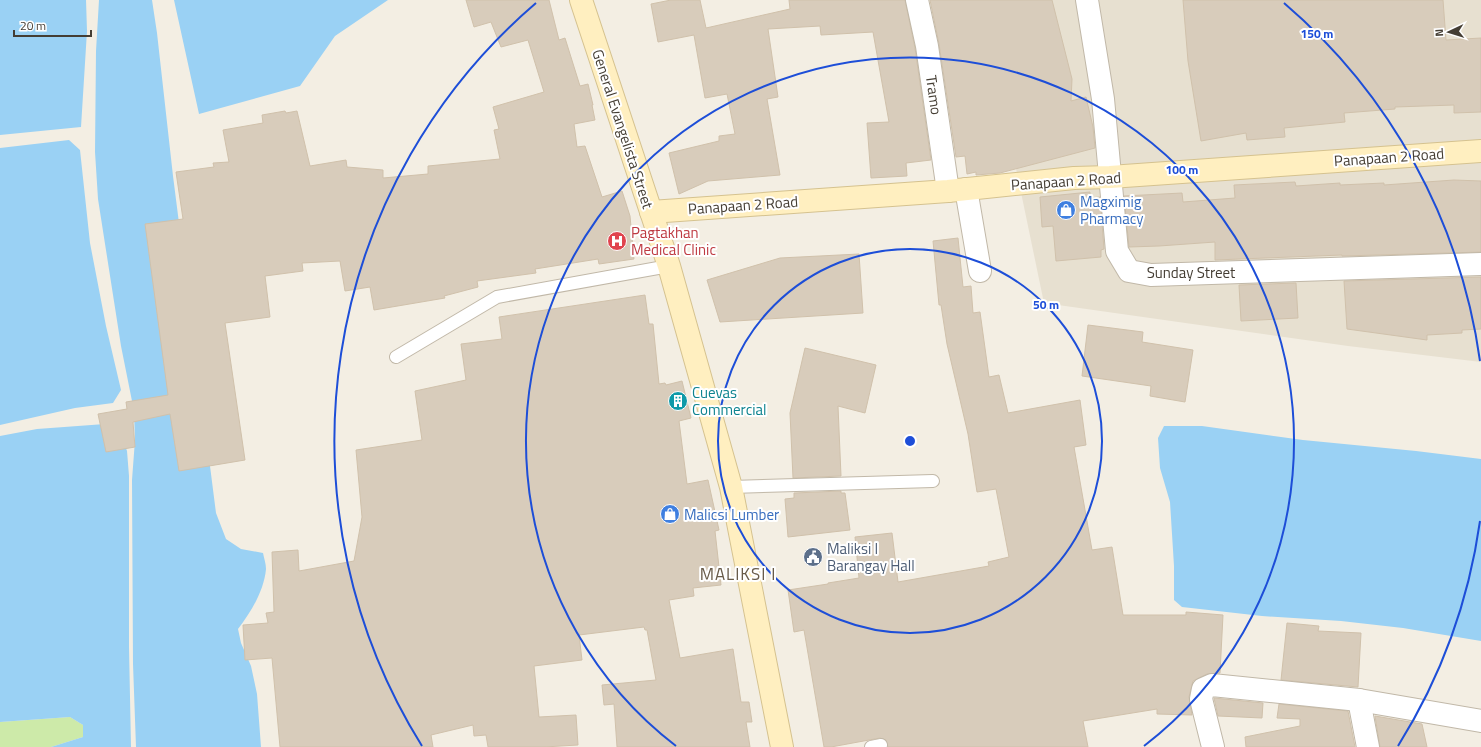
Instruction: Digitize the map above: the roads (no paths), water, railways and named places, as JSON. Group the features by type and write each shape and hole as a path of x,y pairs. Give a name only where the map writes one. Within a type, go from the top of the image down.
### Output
{"street":[{"name":"General Evangelista Street","path":"581,0 669,266 731,487 782,747"},
{"name":"Tramo","path":"917,0 957,190 980,271"},
{"name":"Sunday Street","path":"1087,0 1103,99 1117,251 1129,271 1151,275 1481,264"},
{"name":"Panapaan 2 Road","path":"651,212 957,190 1074,178 1110,177 1481,151"},
{"path":"1213,747 1201,699 1203,689 1212,685 1359,700 1481,721"},
{"path":"1359,700 1368,747"}],"lane":[{"path":"396,356 497,297 669,266"},
{"path":"731,487 933,481"}],"water":[{"path":"0,0 86,0 87,31 81,127 0,135"},
{"path":"99,0 152,0 216,513 226,539 241,549 263,553 266,565 265,577 260,593 248,616 238,629 241,643 251,666 257,694 261,747 136,747 133,664 132,480 135,440 134,411 121,346 98,199 95,152 96,51"},
{"path":"174,0 388,0 335,36 300,86 199,114"},
{"path":"69,140 80,150 90,243 106,326 121,390 113,403 75,408 0,425 0,148"},
{"path":"105,424 120,431 127,451 129,476 129,647 131,747 51,747 83,737 83,725 70,717 0,722 0,436 37,429"},
{"path":"1164,426 1202,426 1303,440 1481,459 1481,641 1403,628 1341,621 1262,616 1182,607 1174,600 1174,566 1170,502 1160,468 1158,438"}],"place":[{"name":"Magximig Pharmacy","path":"1066,210"},
{"name":"Pagtakhan Medical Clinic","path":"617,241"},
{"name":"Cuevas Commercial","path":"678,401"},
{"name":"Malicsi Lumber","path":"670,514"},
{"name":"Maliksi I Barangay Hall","path":"813,557"}],"district":[{"name":"MALIKSI I","path":"738,574"}]}
